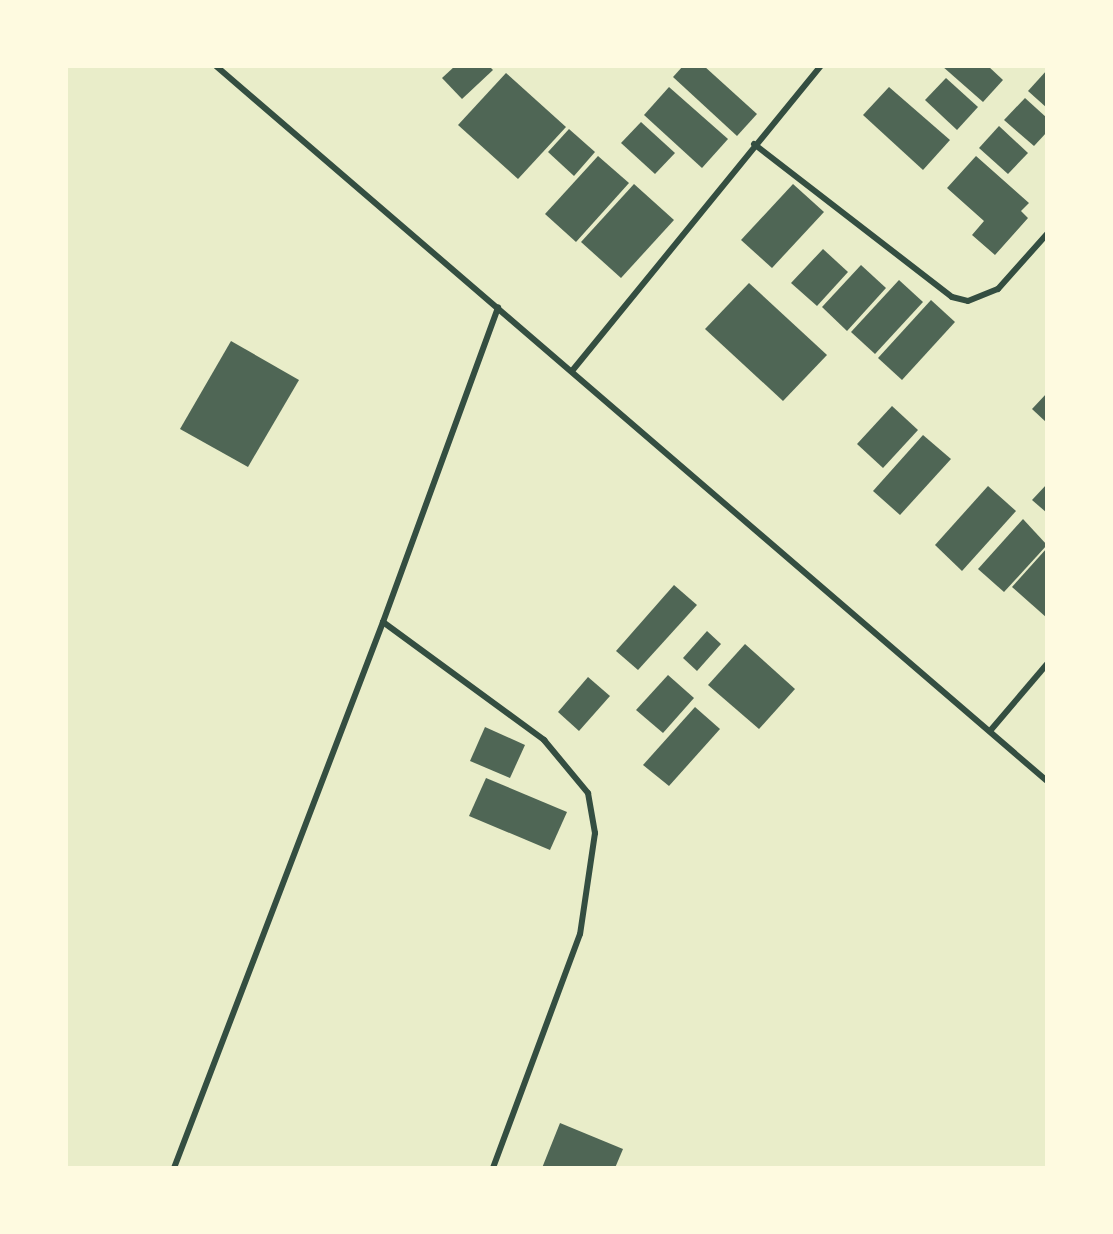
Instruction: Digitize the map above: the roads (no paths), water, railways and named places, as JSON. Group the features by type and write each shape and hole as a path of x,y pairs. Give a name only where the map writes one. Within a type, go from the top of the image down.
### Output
{"street":[{"path":"216,66 1047,781"},
{"path":"572,371 754,144 821,66"},
{"path":"754,144 952,297 968,301 998,289 1047,234"},
{"path":"174,1168 383,622 498,308"},
{"path":"383,622 544,740 588,793 595,833 580,934 493,1168"},
{"path":"990,731 1047,664"}]}
